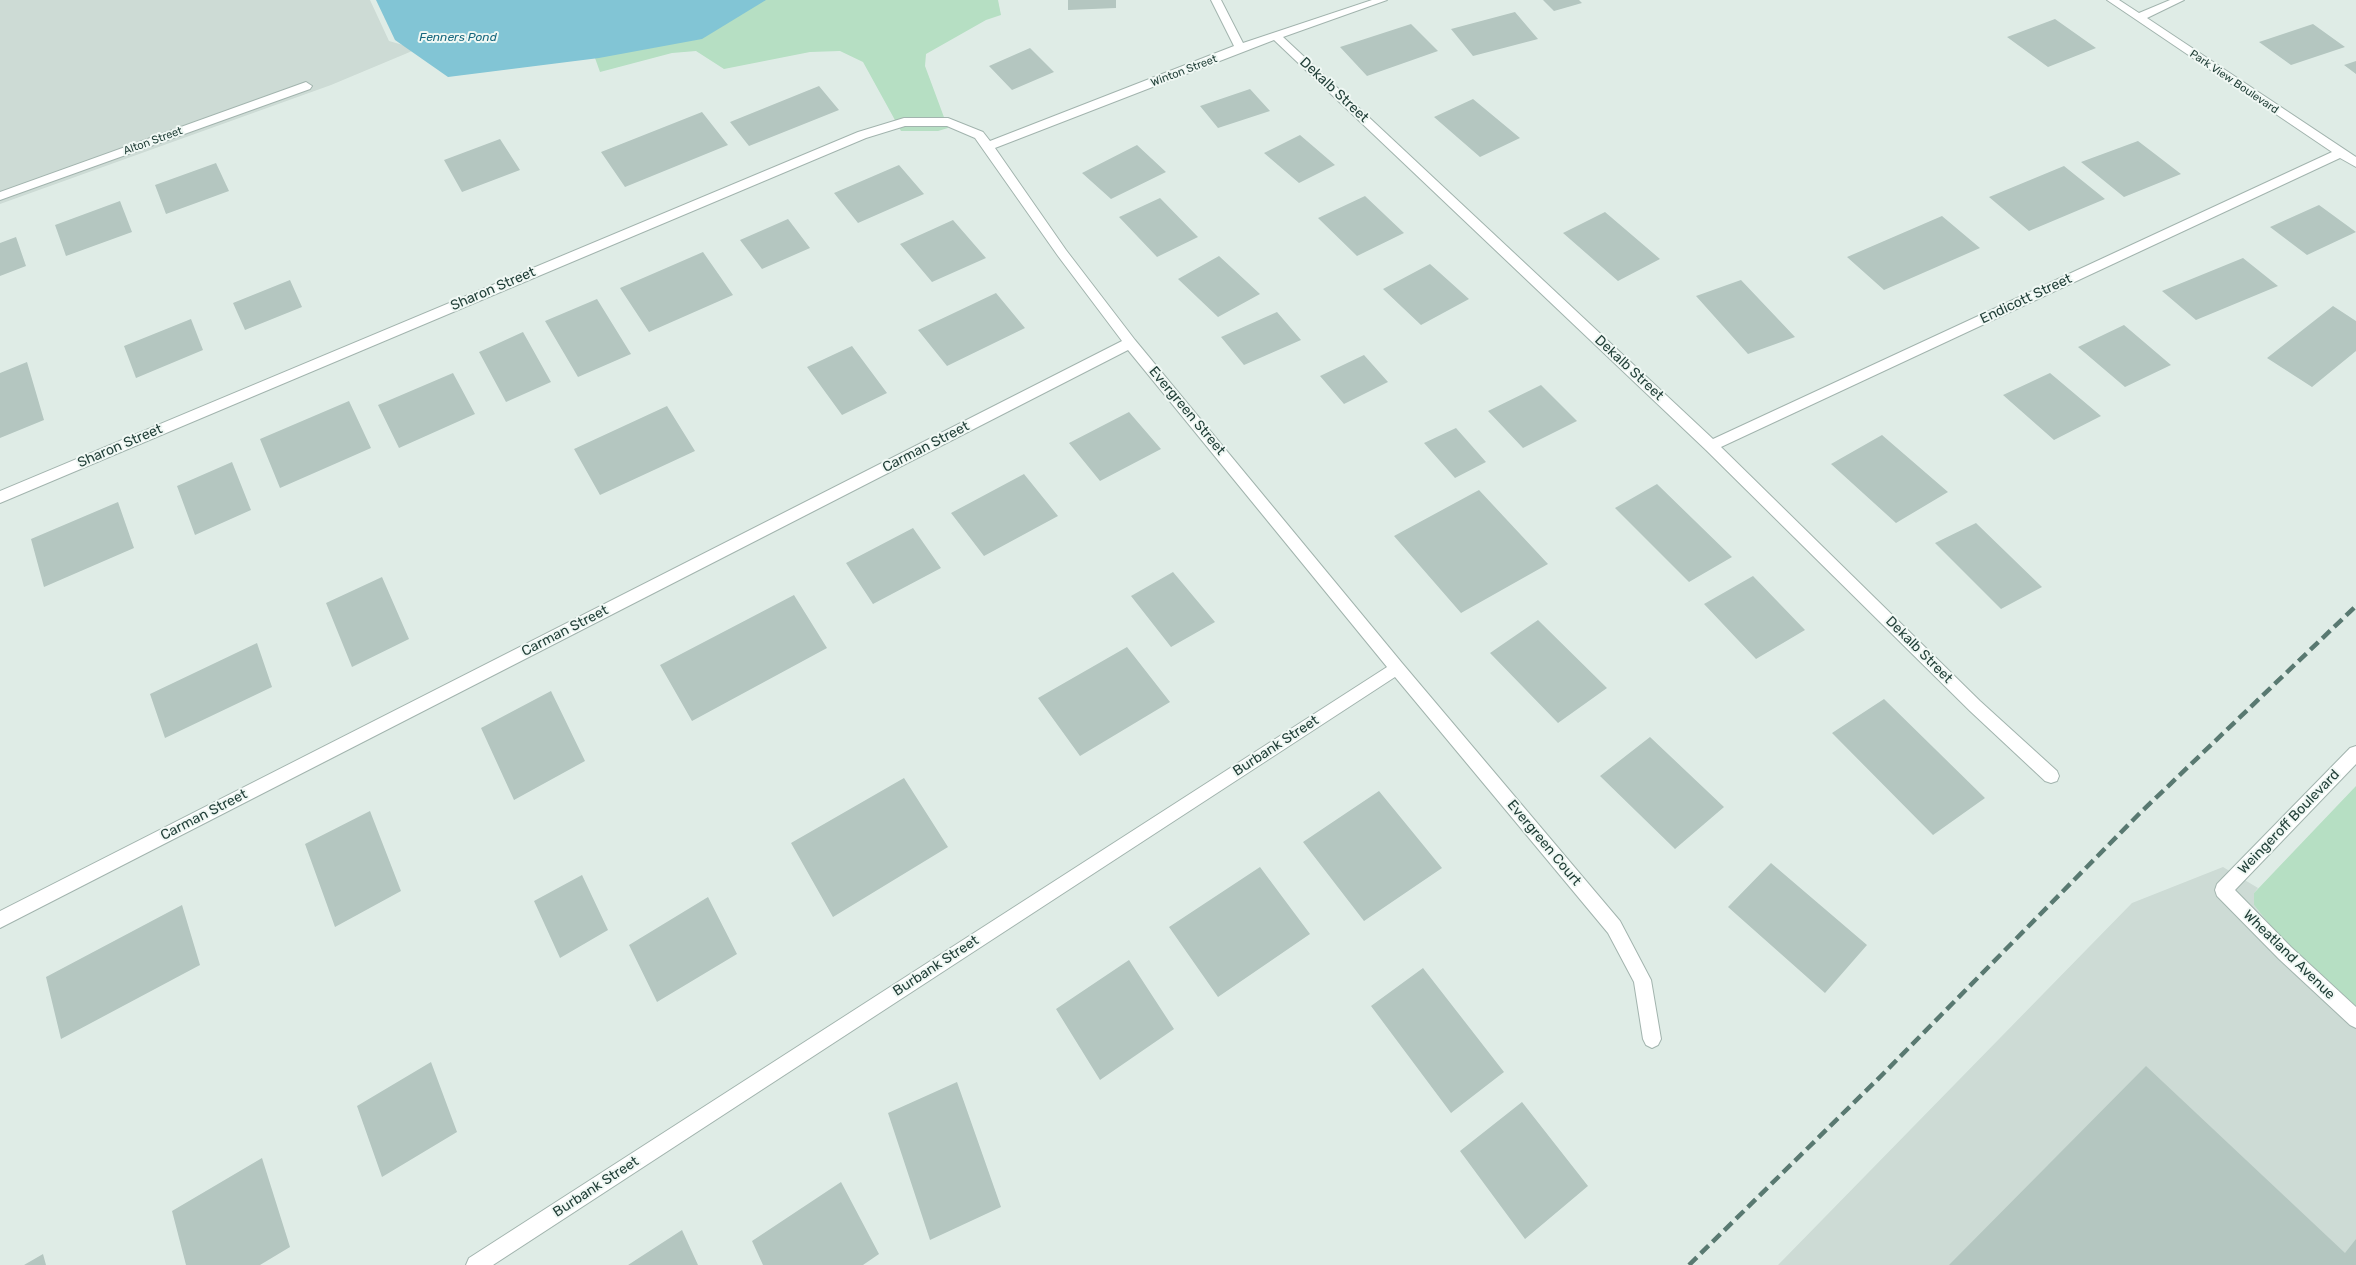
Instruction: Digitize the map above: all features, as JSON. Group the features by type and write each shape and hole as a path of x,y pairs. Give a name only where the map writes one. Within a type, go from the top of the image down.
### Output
{"street":[{"path":"1216,0 1240,48"},
{"name":"Winton Street","path":"988,146 1240,48 1382,0"},
{"name":"Park View Boulevard","path":"2112,0 2356,163"},
{"path":"2138,18 2178,0"},
{"name":"Dekalb Street","path":"1276,36 1711,446 1975,706 2051,776"},
{"name":"Alton Street","path":"0,196 306,86"},
{"name":"Sharon Street","path":"0,497 862,134 904,122 948,122 979,135 988,146"},
{"name":"Evergreen Street","path":"988,146 1062,253 1130,343 1397,668"},
{"name":"Endicott Street","path":"1711,446 2341,153"},
{"name":"Carman Street","path":"0,920 1130,343"},
{"name":"Evergreen Court","path":"1397,668 1614,927 1642,980 1652,1038"},
{"name":"Burbank Street","path":"476,1265 1397,668"},
{"name":"Weingeroff Boulevard","path":"2223,890 2356,753"},
{"name":"Wheatland Avenue","path":"2223,890 2285,953 2356,1019"}],"shaded area":[{"path":"0,0 370,0 389,41 417,49 331,85 0,204"},
{"path":"2223,867 2258,888 2254,893 2254,905 2308,973 2356,1017 2356,1265 1778,1265 2132,903"}],"green space":[{"path":"746,0 998,0 1001,15 986,20 926,54 925,66 948,128 938,131 901,131 863,62 840,51 810,52 724,69 696,51 672,53 600,72 595,58"},
{"path":"2356,786 2356,1017 2308,973 2254,905 2254,893"}],"water":[{"name":"Fenners Pond","path":"376,0 766,0 702,39 599,58 448,77 395,40"}],"building":[{"path":"1068,0 1116,0 1116,8 1068,10"},
{"path":"1543,0 1579,0 1582,3 1554,11"},
{"path":"1515,12 1538,39 1473,56 1451,29"},
{"path":"2055,19 2096,48 2048,67 2007,37"},
{"path":"1411,24 1438,51 1367,76 1340,47"},
{"path":"2313,24 2345,47 2291,65 2259,42"},
{"path":"1030,48 1054,72 1012,90 989,66"},
{"path":"2356,61 2356,74 2344,65"},
{"path":"819,86 839,110 749,146 730,122"},
{"path":"1250,89 1270,111 1218,128 1200,106"},
{"path":"1473,99 1520,138 1480,157 1434,117"},
{"path":"702,112 728,145 625,187 601,152"},
{"path":"1300,135 1335,165 1299,183 1264,153"},
{"path":"500,139 520,170 462,192 444,160"},
{"path":"2138,141 2181,174 2124,197 2081,162"},
{"path":"1137,145 1166,172 1111,199 1082,173"},
{"path":"216,163 229,191 166,214 155,185"},
{"path":"899,165 924,194 858,223 834,193"},
{"path":"2064,166 2105,199 2029,231 1989,197"},
{"path":"1365,196 1404,233 1357,256 1318,218"},
{"path":"1160,198 1198,237 1157,257 1119,217"},
{"path":"120,201 132,232 66,256 55,225"},
{"path":"2319,205 2356,232 2307,255 2270,227"},
{"path":"1605,212 1660,259 1618,281 1563,233"},
{"path":"1942,216 1980,248 1884,290 1847,257"},
{"path":"788,219 810,248 762,269 740,240"},
{"path":"953,220 986,258 932,282 900,244"},
{"path":"16,237 26,266 0,276 0,243"},
{"path":"703,252 733,295 649,332 620,288"},
{"path":"1219,256 1260,294 1218,317 1178,279"},
{"path":"2243,258 2278,286 2196,320 2162,291"},
{"path":"1430,264 1469,299 1421,325 1383,289"},
{"path":"290,280 302,307 245,330 233,303"},
{"path":"1741,280 1795,337 1748,354 1696,296"},
{"path":"996,293 1025,328 947,366 918,330"},
{"path":"597,299 631,354 578,377 545,321"},
{"path":"2333,306 2356,321 2356,351 2312,387 2267,358"},
{"path":"1277,312 1301,340 1244,365 1221,337"},
{"path":"191,319 203,350 136,378 124,346"},
{"path":"2124,325 2171,365 2125,387 2078,347"},
{"path":"523,332 551,382 506,402 479,352"},
{"path":"852,346 887,393 842,415 807,367"},
{"path":"1364,355 1388,382 1344,404 1320,376"},
{"path":"27,362 44,420 0,438 0,373"},
{"path":"453,373 475,414 399,448 378,405"},
{"path":"2050,373 2101,416 2054,440 2003,395"},
{"path":"1541,385 1577,421 1523,448 1488,411"},
{"path":"349,401 371,448 280,488 260,439"},
{"path":"667,406 695,451 600,495 574,449"},
{"path":"1129,412 1161,449 1100,481 1069,443"},
{"path":"1456,428 1486,462 1455,478 1424,443"},
{"path":"1882,435 1948,492 1896,523 1831,464"},
{"path":"232,462 251,510 195,535 177,486"},
{"path":"1024,474 1058,516 984,556 951,513"},
{"path":"1657,484 1732,557 1689,582 1615,508"},
{"path":"1479,490 1548,564 1461,613 1394,536"},
{"path":"118,502 134,548 44,587 31,539"},
{"path":"1976,523 2042,587 2001,609 1935,543"},
{"path":"913,528 941,568 873,604 846,563"},
{"path":"1173,572 1215,622 1171,647 1131,596"},
{"path":"1753,576 1805,630 1756,659 1704,604"},
{"path":"382,577 409,639 352,667 326,603"},
{"path":"794,595 827,648 692,721 660,665"},
{"path":"1538,620 1607,688 1558,723 1490,653"},
{"path":"257,643 272,687 165,738 150,694"},
{"path":"1127,647 1170,702 1080,756 1038,698"},
{"path":"551,691 585,761 514,800 481,728"},
{"path":"1884,699 1985,798 1933,835 1832,733"},
{"path":"1650,737 1724,807 1675,849 1600,776"},
{"path":"904,778 948,847 833,917 791,843"},
{"path":"1379,791 1442,868 1364,921 1303,842"},
{"path":"370,811 401,891 335,927 305,844"},
{"path":"1771,863 1867,945 1825,993 1728,907"},
{"path":"1260,867 1310,934 1218,997 1169,927"},
{"path":"582,875 608,930 560,958 534,901"},
{"path":"708,897 737,954 657,1002 629,945"},
{"path":"182,905 200,965 61,1039 46,977"},
{"path":"1129,960 1174,1029 1100,1080 1056,1009"},
{"path":"1423,968 1504,1072 1451,1113 1371,1006"},
{"path":"431,1062 457,1132 382,1177 357,1106"},
{"path":"2146,1066 2345,1253 2356,1239 2356,1265 1949,1265"},
{"path":"957,1082 1001,1207 930,1240 888,1113"},
{"path":"1522,1102 1588,1186 1525,1239 1460,1151"},
{"path":"262,1158 290,1247 260,1265 186,1265 172,1211"},
{"path":"841,1182 879,1254 863,1265 763,1265 752,1241"},
{"path":"682,1230 698,1265 628,1265"},
{"path":"43,1254 46,1265 24,1265"}],"railway":[{"path":"1689,1265 1883,1074 2139,814 2356,606"}]}
